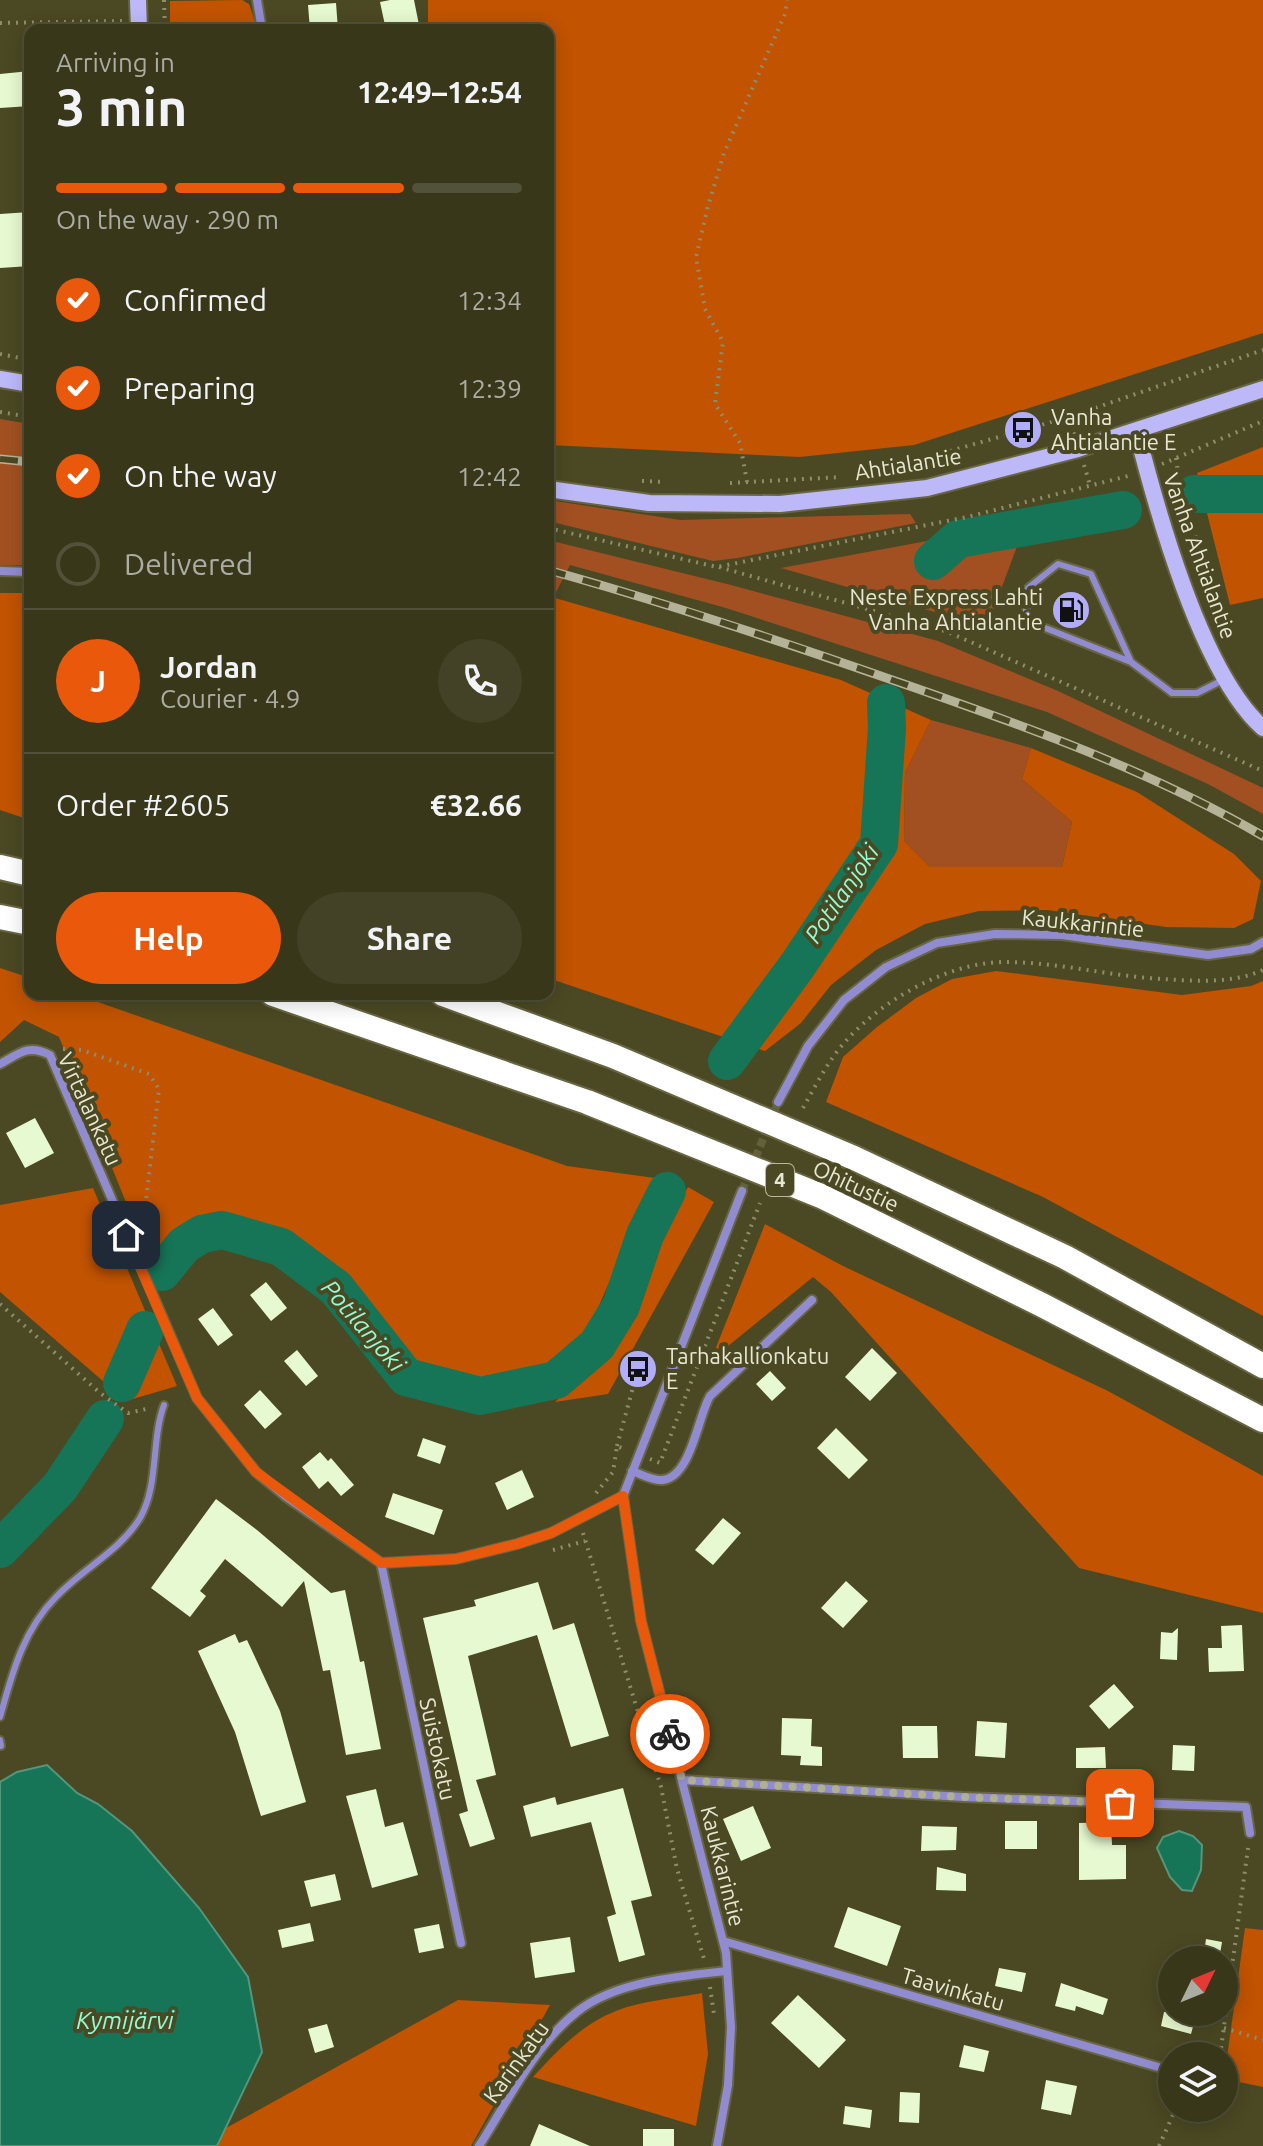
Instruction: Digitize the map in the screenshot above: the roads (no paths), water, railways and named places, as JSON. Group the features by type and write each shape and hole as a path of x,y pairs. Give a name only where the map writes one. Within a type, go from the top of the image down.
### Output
{"highway":[{"path":"0,867 24,873"},
{"path":"0,917 24,922"},
{"name":"Ohitustie","path":"290,1000 587,1102 821,1196 1042,1305 1263,1420"},
{"name":"Ohitustie","path":"459,1000 613,1056 854,1158 1065,1257 1263,1366"}],"main road":[{"path":"138,0 139,24"},
{"path":"0,379 24,383"},
{"name":"Ahtialantie","path":"554,490 649,503 780,504 927,488 1137,432 1263,389"},
{"name":"Vanha Ahtialantie","path":"1137,432 1178,568 1209,647 1225,679 1263,728"}],"street":[{"path":"257,0 261,24"},
{"path":"0,571 24,572"},
{"name":"Kaukkarintie","path":"778,1102 808,1046 844,1000 886,967 937,943 995,934 1062,935 1208,955 1251,949 1263,942"},
{"name":"Virtalankatu","path":"0,1064 24,1051 37,1049 50,1055 197,1398 256,1472 381,1563"},
{"name":"Kaukkarintie","path":"717,2146 728,2085 731,2027 723,1941 641,1621 623,1496 742,1191"},
{"path":"632,1471 661,1480 672,1477 691,1448 703,1407 710,1396 812,1300"},
{"path":"381,1563 456,1559 517,1544 551,1533 623,1496"},
{"name":"Suistokatu","path":"381,1563 461,1943"},
{"path":"682,1780 963,1797 1246,1807 1250,1833"},
{"name":"Taavinkatu","path":"723,1941 1158,2067"},
{"name":"Karinkatu","path":"479,2146 549,2041 579,2010 607,1995 637,1985 727,1971"}],"lane":[{"path":"1131,662 1091,574 1058,564 1028,588 1025,620 1131,662 1172,693 1197,693 1225,679"},
{"path":"0,1717 19,1652 33,1627 55,1597 125,1540 142,1515 156,1455 158,1421 164,1405"},
{"path":"0,1740 1,1746"}],"water":[{"name":"Kymijärvi","path":"47,1765 77,1793 98,1804 132,1831 199,1908 248,1977 262,2052 217,2146 0,2146 0,1782 17,1772"},
{"path":"1179,1831 1193,1836 1202,1845 1201,1870 1192,1891 1182,1890 1170,1877 1157,1848 1163,1837"}],"waterway":[{"name":"Potilanjoki","path":"1194,494 1263,494"},
{"name":"Potilanjoki","path":"933,561 958,539 1123,510"},
{"name":"Potilanjoki","path":"727,1061 797,966 879,844 886,703"},
{"name":"Potilanjoki","path":"162,1272 184,1245 202,1234 222,1230 281,1247 336,1288 406,1377 480,1396 556,1380 597,1345 621,1306 645,1235 667,1191"},
{"name":"Potilanjoki","path":"122,1383 145,1330"},
{"name":"Potilanjoki","path":"0,1549 60,1487 105,1419"}],"tunnel":[{"path":"742,1191 778,1102"}],"railway":[{"path":"0,459 24,461"},
{"path":"554,572 769,638 1040,733 1176,790 1263,836"}],"place":[{"name":"Vanha Ahtialantie E","path":"1023,430"},
{"name":"Neste Express Lahti Vanha Ahtialantie","path":"1071,610"},
{"name":"Tarhakallionkatu E","path":"638,1369"}]}
